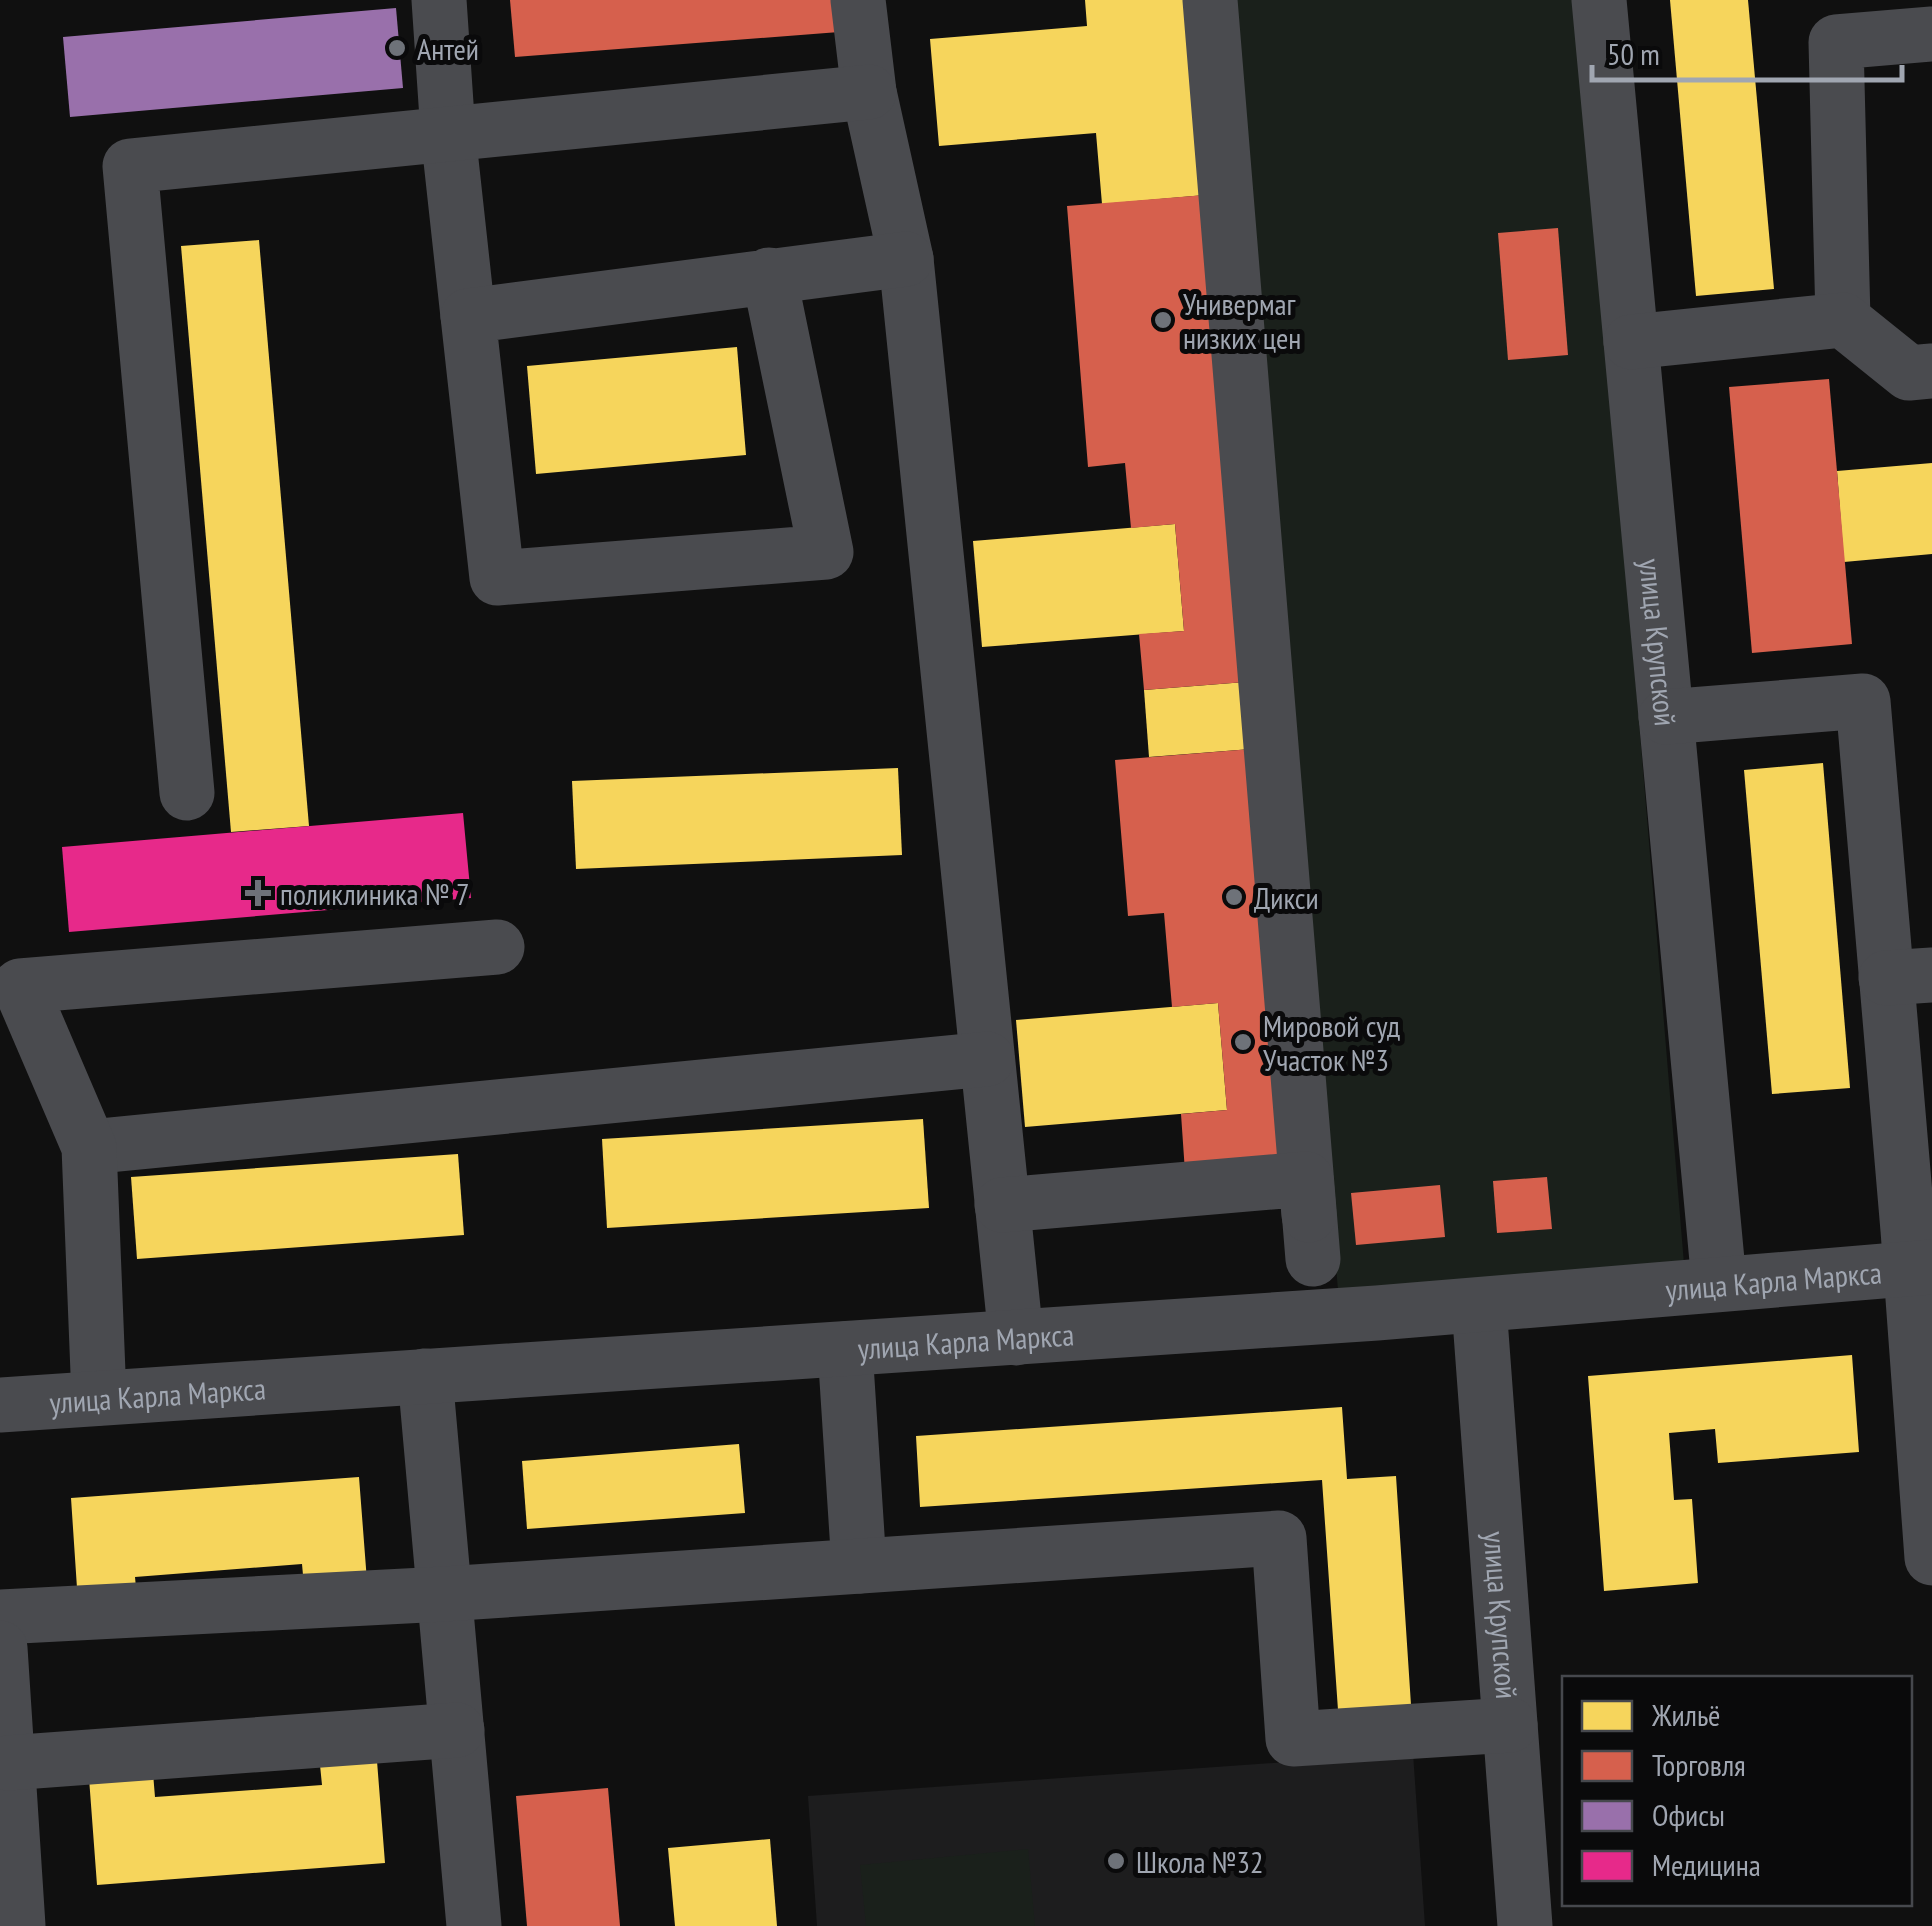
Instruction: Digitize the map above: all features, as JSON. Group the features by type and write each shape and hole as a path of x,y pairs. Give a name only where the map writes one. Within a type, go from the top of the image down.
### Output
{"street":[{"path":"438,0 448,134 497,578 826,552 769,275"},
{"path":"858,0 869,92 906,259 1016,1338"},
{"path":"1210,0 1318,1318"},
{"name":"улица Крупской","path":"1599,0 1719,1282"},
{"path":"1843,320 1836,42 1932,34"},
{"path":"188,792 130,166 869,92"},
{"path":"468,316 906,259"},
{"path":"1631,342 1843,320 1909,373 1932,371"},
{"path":"1666,717 1863,701 1909,976 1932,1558"},
{"path":"99,1398 89,1147 20,986 496,948"},
{"path":"89,1147 987,1059"},
{"path":"1002,1205 1306,1179"},
{"path":"1306,1179 1314,1259"},
{"name":"улица Карла Маркса","path":"0,1405 1318,1318 1921,1268"},
{"name":"улица Крупской","path":"1479,1306 1525,1926"},
{"path":"845,1349 859,1566"},
{"path":"425,1376 474,1926"},
{"path":"0,1617 444,1594 1280,1538 1293,1739 1510,1726"},
{"path":"0,1648 18,1926"},
{"path":"8,1763 456,1730"}],"shaded area":[{"path":"1230,0 1579,0 1684,1264 1338,1290"},
{"name":"Школа №32","path":"1413,1753 1425,1926 817,1926 808,1796"},
{"path":"1028,1849 1035,1926 866,1926 860,1865"}],"building: Жильё":[{"path":"1085,0 1189,0 1205,195 1102,204 1096,133 939,146 930,39 1087,26"},
{"path":"1670,0 1748,0 1774,289 1696,296"},
{"path":"259,240 309,826 231,832 181,246"},
{"path":"737,347 746,455 536,474 527,366"},
{"path":"1932,463 1932,554 1844,562 1837,471"},
{"path":"1175,524 1184,631 982,647 973,541"},
{"path":"1245,682 1251,749 1149,757 1144,690"},
{"path":"1823,763 1850,1088 1772,1094 1744,770"},
{"path":"898,768 902,855 576,869 572,781"},
{"path":"1218,1003 1227,1110 1025,1127 1016,1020"},
{"path":"923,1119 929,1208 607,1228 602,1139"},
{"path":"458,1154 464,1235 137,1259 131,1177"},
{"path":"1852,1355 1859,1452 1718,1463 1715,1429 1669,1433 1674,1500 1692,1499 1698,1583 1604,1591 1588,1376"},
{"path":"1342,1407 1347,1479 1396,1476 1411,1705 1338,1710 1322,1480 920,1507 916,1436"},
{"path":"739,1444 745,1513 527,1529 522,1461"},
{"path":"359,1477 367,1581 304,1586 302,1564 135,1577 137,1598 78,1603 71,1498"},
{"path":"377,1761 385,1863 97,1885 89,1778 153,1773 155,1797 322,1785 320,1765"},
{"path":"770,1839 777,1926 675,1926 668,1848"}],"building: Торговля":[{"path":"510,0 837,0 839,32 515,57"},
{"path":"1205,195 1245,682 1144,690 1139,634 1184,631 1175,524 1131,528 1125,463 1088,467 1067,206"},
{"path":"1558,228 1568,355 1508,360 1498,233"},
{"path":"1829,379 1852,644 1752,653 1729,387"},
{"path":"1251,749 1285,1164 1185,1172 1181,1114 1227,1110 1218,1003 1172,1007 1164,913 1128,916 1115,760"},
{"path":"1547,1177 1552,1229 1497,1233 1493,1181"},
{"path":"1440,1185 1445,1237 1356,1245 1351,1193"},
{"path":"608,1788 620,1926 527,1926 516,1796"}],"building: Офисы":[{"path":"396,8 403,88 70,117 63,37"}],"building: Медицина":[{"path":"463,813 471,898 69,932 62,847"}],"place":[{"name":"Антей","path":"397,48"},
{"name":"Универмаг низких цен","path":"1163,320"},
{"name":"поликлиника № 7","path":"258,893"},
{"name":"Дикси","path":"1234,897"},
{"name":"Мировой суд Участок №3","path":"1243,1042"},
{"name":"Школа №32","path":"1116,1861"}]}
